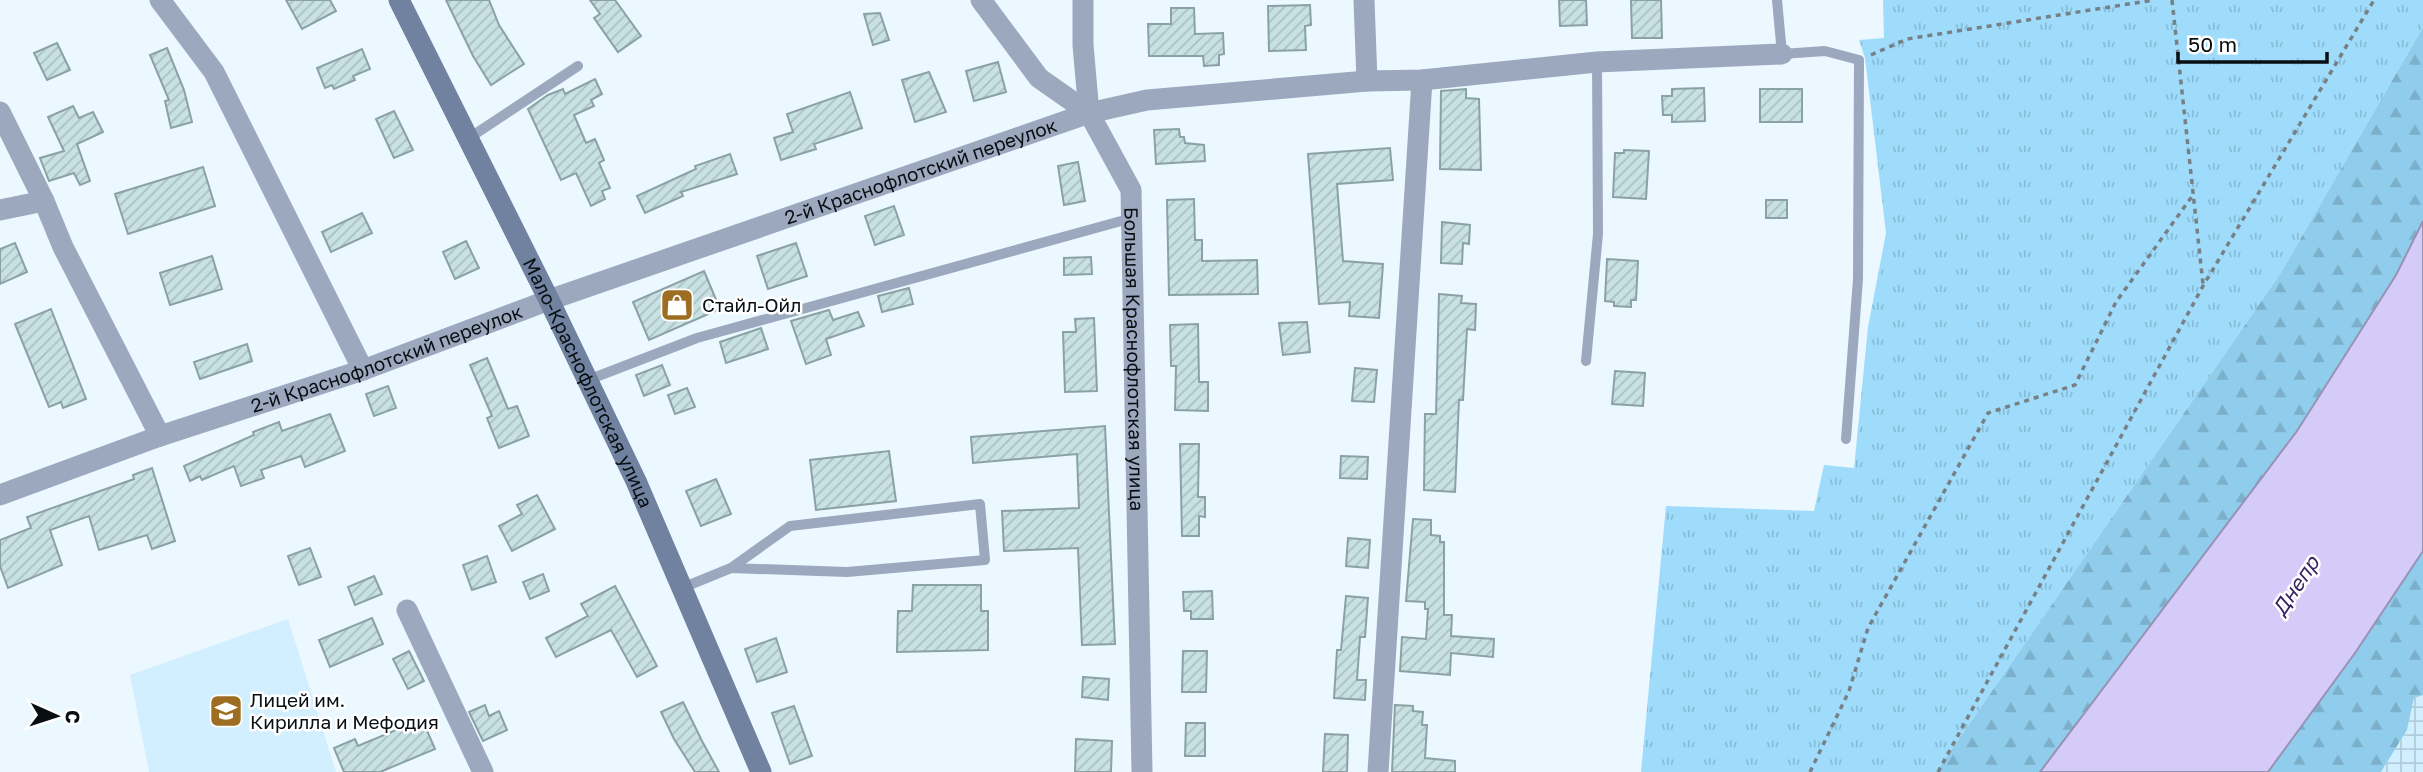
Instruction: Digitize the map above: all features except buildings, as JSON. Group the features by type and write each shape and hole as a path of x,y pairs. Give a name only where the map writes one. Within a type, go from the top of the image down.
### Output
{"street":[{"path":"160,0 214,72 363,370"},
{"name":"Мало-Краснофлотская улица","path":"399,0 588,380 761,772"},
{"name":"Большая Краснофлотская улица","path":"981,0 1040,78 1089,113 1131,190 1142,772"},
{"path":"1083,0 1083,45 1089,113"},
{"path":"1364,0 1367,81"},
{"name":"2-й Краснофлотский переулок","path":"0,495 160,436 363,370 549,300 1089,113 1147,100 1367,81 1422,80 1597,62 1782,54"},
{"path":"1378,772 1422,80"},
{"path":"0,112 44,201 63,247 160,436"},
{"path":"0,210 44,201"},
{"path":"407,610 483,772"}],"lane":[{"path":"1777,0 1782,54 1825,51 1859,60 1858,279 1846,439"},
{"path":"1586,361 1598,234 1597,62"},
{"path":"469,138 578,66"},
{"path":"588,380 697,338 1132,218"},
{"path":"682,588 732,568 790,526 980,504 985,559 847,572 732,568"}],"path":[{"path":"1859,60 1907,39 2154,0"},
{"path":"2172,0 2203,286"},
{"path":"1938,772 2203,286 2374,0"},
{"path":"1810,772 1849,691 1868,628 1988,414 2075,385 2116,302 2193,195"}],"shaded area":[{"name":"Лицей им. Кирилла и Мефодия","path":"288,619 336,772 149,772 130,675"},
{"path":"2423,695 2423,772 2381,772 2407,730 2414,698"}],"green space":[{"path":"1883,0 2423,0 2423,27 2280,274 1936,772 1641,772 1666,506 1814,511 1824,465 1854,468 1868,327 1886,233 1865,58 1859,40 1884,38"},
{"path":"2423,27 2423,221 2396,275 2297,431 2040,772 1936,772 2280,274"},
{"path":"2423,551 2423,695 2414,698 2407,730 2381,772 2268,772 2355,653"}],"water":[{"name":"Днепр","path":"2423,221 2423,551 2355,653 2268,772 2040,772 2297,431 2396,275"}],"place":[{"name":"Стайл-Ойл","path":"677,305"},
{"name":"Лицей им. Кирилла и Мефодия","path":"226,711"}]}
